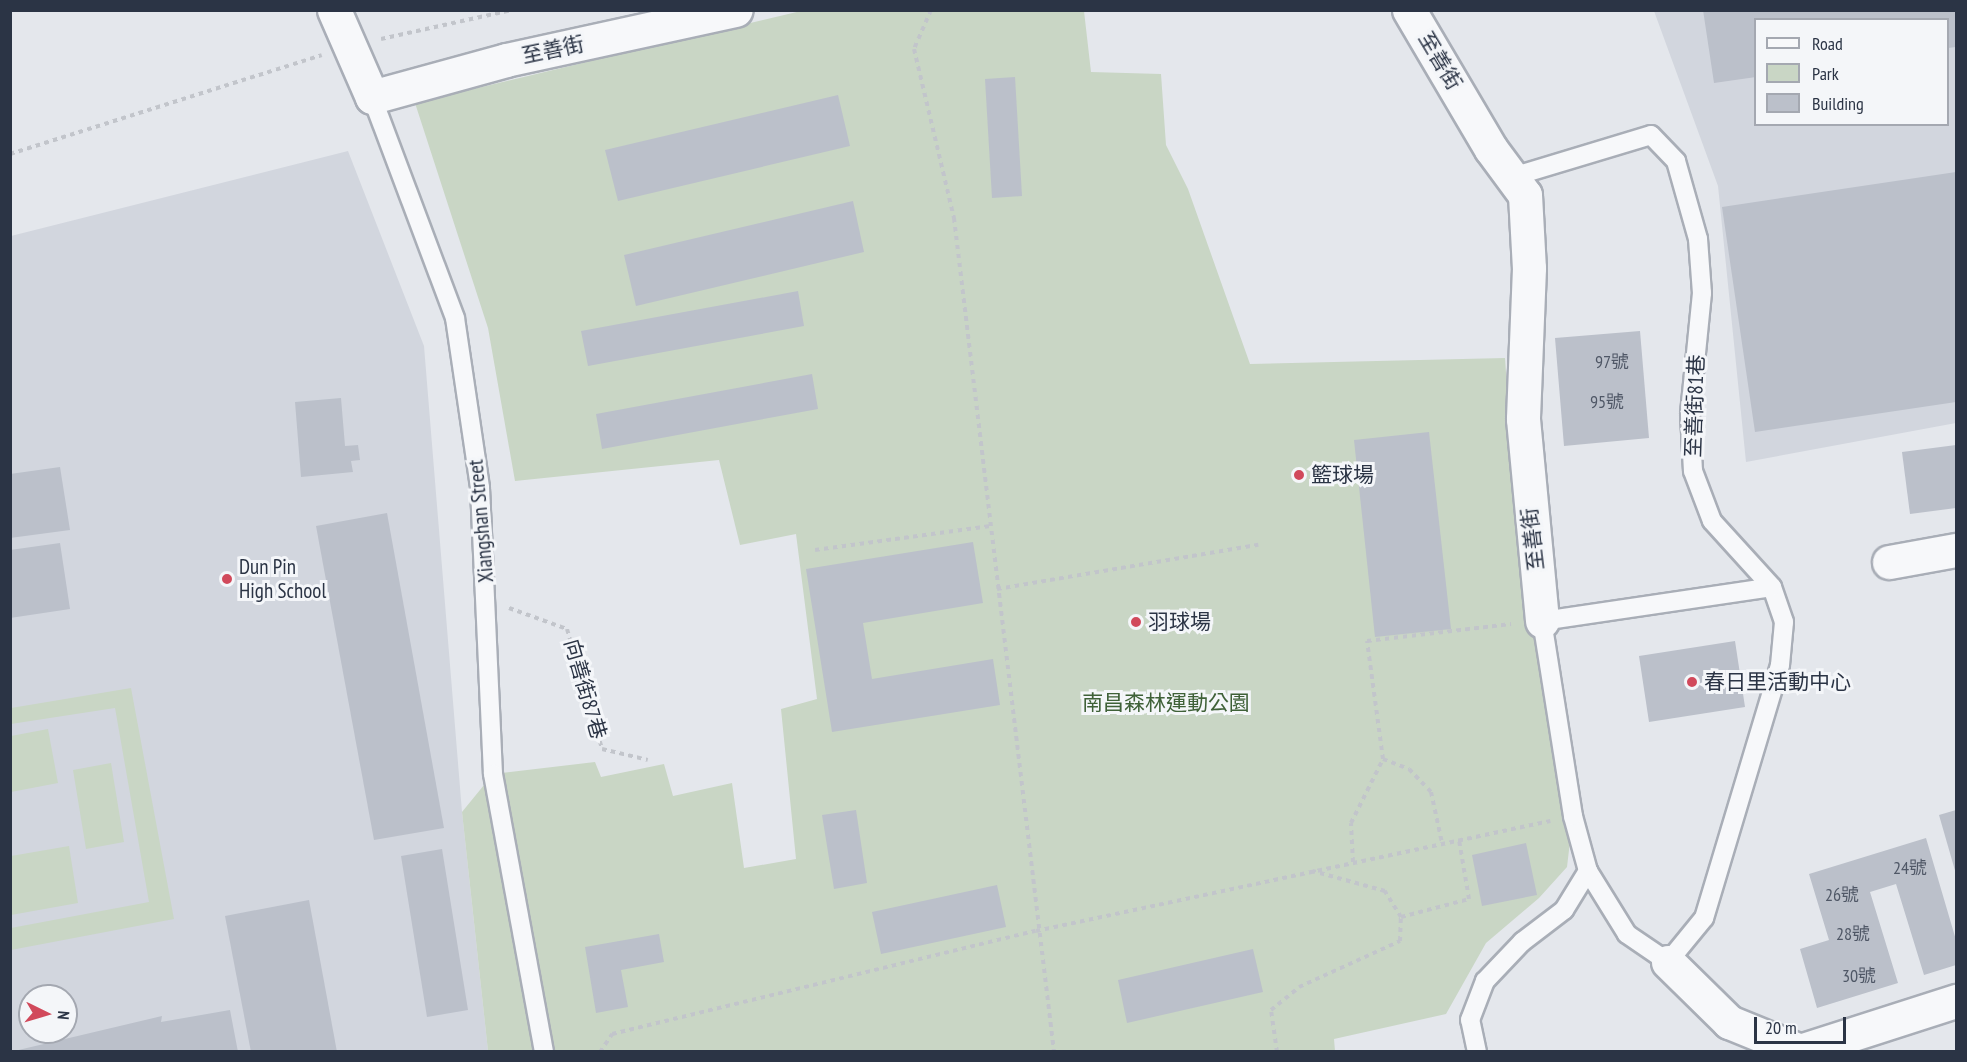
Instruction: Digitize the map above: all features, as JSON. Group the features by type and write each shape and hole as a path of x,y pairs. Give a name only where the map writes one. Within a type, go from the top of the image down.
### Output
{"street":[{"name":"Xiangshan Street","path":"334,10 372,97"},
{"name":"至善街","path":"372,97 506,60 736,10"},
{"name":"至善街","path":"1409,10 1525,195 1529,268 1523,419 1542,621"},
{"path":"1889,562 1956,550"},
{"path":"1668,962 1729,1022 1800,1051 1956,1001"}],"lane":[{"name":"Xiangshan Street","path":"372,97 455,318 480,488 489,601 493,774 544,1052"},
{"name":"至善街81巷","path":"1512,177 1651,135 1676,161 1698,238 1702,293 1690,414 1693,471 1712,521 1772,587 1784,622 1780,665 1704,918 1668,962"},
{"path":"1542,621 1772,587"},
{"name":"至善街","path":"1542,621 1573,816 1588,871 1628,934 1668,962"},
{"path":"1477,1052 1470,1020 1485,981 1522,942 1564,910 1588,871"}],"path":[{"path":"372,41 512,10"},
{"path":"931,10 914,49 954,218 1036,931 1054,1052"},
{"path":"10,154 328,53"},
{"path":"815,550 990,525"},
{"path":"997,589 1258,545"},
{"name":"向善街87巷","path":"489,601 567,629 602,750 648,760"},
{"path":"1353,862 1351,823 1383,759 1367,641 1542,621"},
{"path":"1383,759 1408,769 1431,792 1442,843"},
{"path":"600,1052 612,1034 1036,931 1573,816"},
{"path":"1401,917 1469,899 1459,840"},
{"path":"1277,1052 1271,1011 1299,987 1400,941 1401,917 1385,891 1312,871"}],"shaded area":[{"path":"1654,11 1956,11 1956,423 1746,462 1718,186"},
{"name":"Dun Pin High School","path":"348,151 424,346 462,812 488,1051 11,1052 11,236"}],"green space":[{"name":"南昌森林運動公園","path":"801,11 1084,11 1091,72 1161,74 1166,145 1188,189 1250,364 1505,358 1517,533 1573,816 1567,867 1539,898 1486,943 1446,1014 1334,1039 1335,1051 488,1051 462,812 493,774 595,762 601,777 664,764 673,796 732,783 744,868 796,859 781,709 817,699 796,534 740,545 719,460 515,481 488,328 415,103"},
{"path":"131,688 174,919 11,950 11,928 149,902 115,708 11,724 11,708"},
{"path":"48,729 58,783 11,792 11,736"},
{"path":"111,763 124,842 86,849 73,770"},
{"path":"69,846 78,903 11,915 11,856"}],"building":[{"path":"1703,10 1956,10 1956,47 1949,48 1949,18 1754,18 1754,77 1714,83"},
{"path":"1015,77 1022,196 992,198 985,79"},
{"path":"838,95 850,146 618,201 605,150"},
{"path":"1956,172 1956,402 1755,432 1722,207"},
{"path":"853,201 864,252 636,306 624,255"},
{"path":"798,291 804,326 588,366 581,331"},
{"path":"1640,331 1649,438 1564,446 1555,338"},
{"path":"812,374 818,409 602,449 596,414"},
{"path":"341,398 345,446 358,445 360,460 351,461 353,472 301,477 295,402"},
{"path":"1429,432 1451,629 1375,637 1354,440"},
{"path":"1956,445 1956,508 1910,514 1902,452"},
{"path":"60,467 70,530 10,538 10,474"},
{"path":"387,513 444,828 374,840 316,526"},
{"path":"973,542 983,603 863,623 872,679 993,659 1000,705 832,732 806,569"},
{"path":"60,543 70,609 10,618 10,550"},
{"name":"春日里活動中心","path":"1735,641 1745,707 1649,722 1639,656"},
{"path":"856,810 867,883 834,889 822,815"},
{"path":"1956,810 1956,874 1939,815"},
{"path":"1926,838 1956,940 1956,965 1924,975 1896,884 1870,892 1898,983 1817,1008 1800,949 1829,940 1809,874"},
{"path":"1526,843 1537,895 1482,906 1472,855"},
{"path":"442,849 468,1010 427,1017 401,856"},
{"path":"997,885 1006,927 881,954 872,912"},
{"path":"309,900 337,1052 251,1052 225,916"},
{"path":"659,934 664,962 621,970 628,1007 596,1013 585,947"},
{"path":"1253,949 1263,992 1127,1023 1118,980"},
{"path":"230,1010 238,1052 10,1052 44,1044 78,1044 78,1036 162,1016 161,1022"}],"place":[{"name":"籃球場","path":"1299,475"},
{"name":"Dun Pin High School","path":"227,579"},
{"name":"羽球場","path":"1136,622"},
{"name":"春日里活動中心","path":"1692,682"}]}
